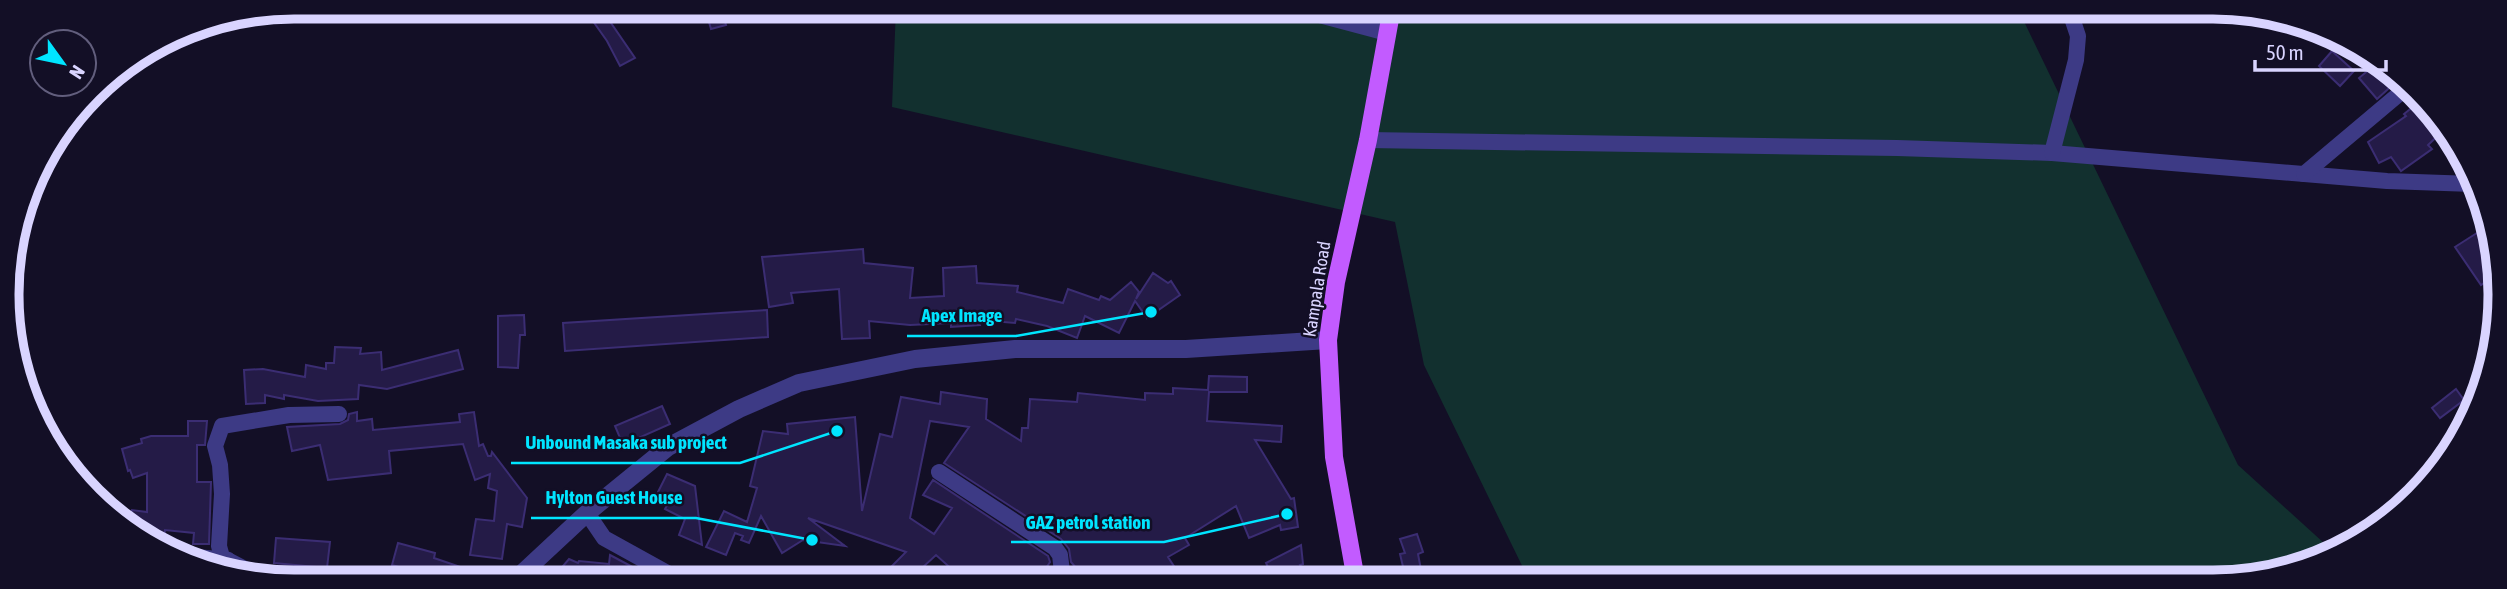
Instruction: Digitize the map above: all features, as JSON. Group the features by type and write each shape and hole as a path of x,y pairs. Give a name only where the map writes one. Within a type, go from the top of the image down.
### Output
{"main road":[{"name":"Kampala Road","path":"1354,570 1334,457 1328,340 1336,282 1368,140 1390,19"}],"street":[{"path":"1334,19 1387,33"},
{"path":"2052,153 2076,60 2078,36 2072,19"},
{"path":"2304,174 2400,93"},
{"path":"1368,140 2052,153 2304,174 2464,183"},
{"path":"526,570 587,513 668,447 738,409 799,383 915,359 1015,349 1186,349 1328,340"},
{"path":"232,562 222,557 219,546 222,494 220,465 215,446 222,426 289,415 339,414"},
{"path":"939,472 1055,548 1060,555 1062,570"},
{"path":"587,513 604,538 663,570"},
{"path":"220,559 228,560"}],"green space":[{"path":"896,19 2023,19 2238,465 2326,545 2266,564 2213,570 1524,570 1424,365 1395,222 892,107"}],"building":[{"path":"591,19 608,19 635,58 620,66"},
{"path":"708,19 724,19 726,25 711,29"},
{"path":"2332,51 2354,71 2340,86 2319,66"},
{"path":"2370,69 2392,86 2377,99 2359,78"},
{"path":"2413,107 2437,136 2428,145 2432,149 2401,171 2391,157 2379,163 2368,142 2406,116 2404,114"},
{"path":"2480,231 2487,281 2481,285 2455,247"},
{"path":"863,249 864,263 913,268 910,298 944,296 943,268 976,266 977,283 1018,286 1017,292 1063,303 1068,289 1099,300 1101,296 1110,300 1131,282 1139,292 1136,299 1153,273 1168,283 1171,281 1180,295 1147,318 1135,301 1119,333 1085,316 1077,338 1047,326 1016,319 1015,323 979,320 980,325 951,327 951,323 910,325 869,321 870,338 842,339 839,289 791,293 793,303 769,307 762,257"},
{"path":"767,310 768,337 565,351 563,323"},
{"path":"524,315 525,335 520,335 518,368 498,367 498,316"},
{"path":"335,347 361,348 360,354 381,352 382,370 458,350 463,369 387,389 359,385 358,399 318,401 284,395 284,399 265,395 265,403 246,404 244,370 263,369 305,377 306,365 326,369 326,363 334,363"},
{"path":"1209,376 1247,377 1247,392 1209,392 1207,421 1282,426 1281,442 1255,440 1291,499 1294,498 1298,527 1281,530 1280,525 1249,538 1236,506 1185,538 1189,545 1168,557 1176,570 1078,570 1071,562 1069,549 1061,539 944,463 969,427 930,421 910,518 934,534 952,508 923,495 933,480 1048,556 1050,562 1045,570 953,570 936,555 920,570 888,570 906,552 808,518 845,546 803,540 782,553 761,516 749,543 741,540 743,536 735,533 726,555 706,547 724,511 747,522 757,488 750,486 763,431 788,434 787,424 855,417 862,511 880,434 892,437 901,397 940,404 941,392 987,399 986,419 1021,441 1022,428 1028,428 1030,399 1077,402 1078,393 1145,400 1145,393 1173,394 1173,388 1208,390"},
{"path":"2456,389 2464,400 2440,418 2432,408"},
{"path":"662,406 670,424 623,445 615,426"},
{"path":"357,412 357,421 372,419 373,430 460,422 459,414 474,412 479,446 483,444 488,456 491,456 492,452 527,498 522,527 507,524 502,559 470,555 476,519 494,521 497,491 488,488 490,474 475,480 463,444 389,451 391,473 328,480 320,445 292,451 287,427 340,424 348,420 349,414"},
{"path":"188,421 207,421 205,445 197,445 197,482 211,482 209,544 193,544 194,533 165,530 164,537 131,516 132,510 147,512 147,473 133,478 130,470 128,471 122,449 142,443 141,439 151,436 188,436"},
{"path":"667,474 695,486 702,545 679,535 685,519 665,509 671,497 658,492"},
{"path":"1417,534 1423,552 1418,554 1421,570 1404,570 1400,554 1405,553 1400,539"},
{"path":"276,538 330,542 327,568 274,563"},
{"path":"398,543 435,553 434,558 469,570 409,570 392,565"},
{"path":"1301,545 1303,564 1300,565 1303,570 1269,570 1266,563"},
{"path":"610,555 638,570 560,570 569,559 578,563 609,564"}],"place":[{"name":"Apex Image","path":"1151,312"},
{"name":"Unbound Masaka sub project","path":"837,431"},
{"name":"GAZ petrol station","path":"1287,514"},
{"name":"Hylton Guest House","path":"812,540"}]}
